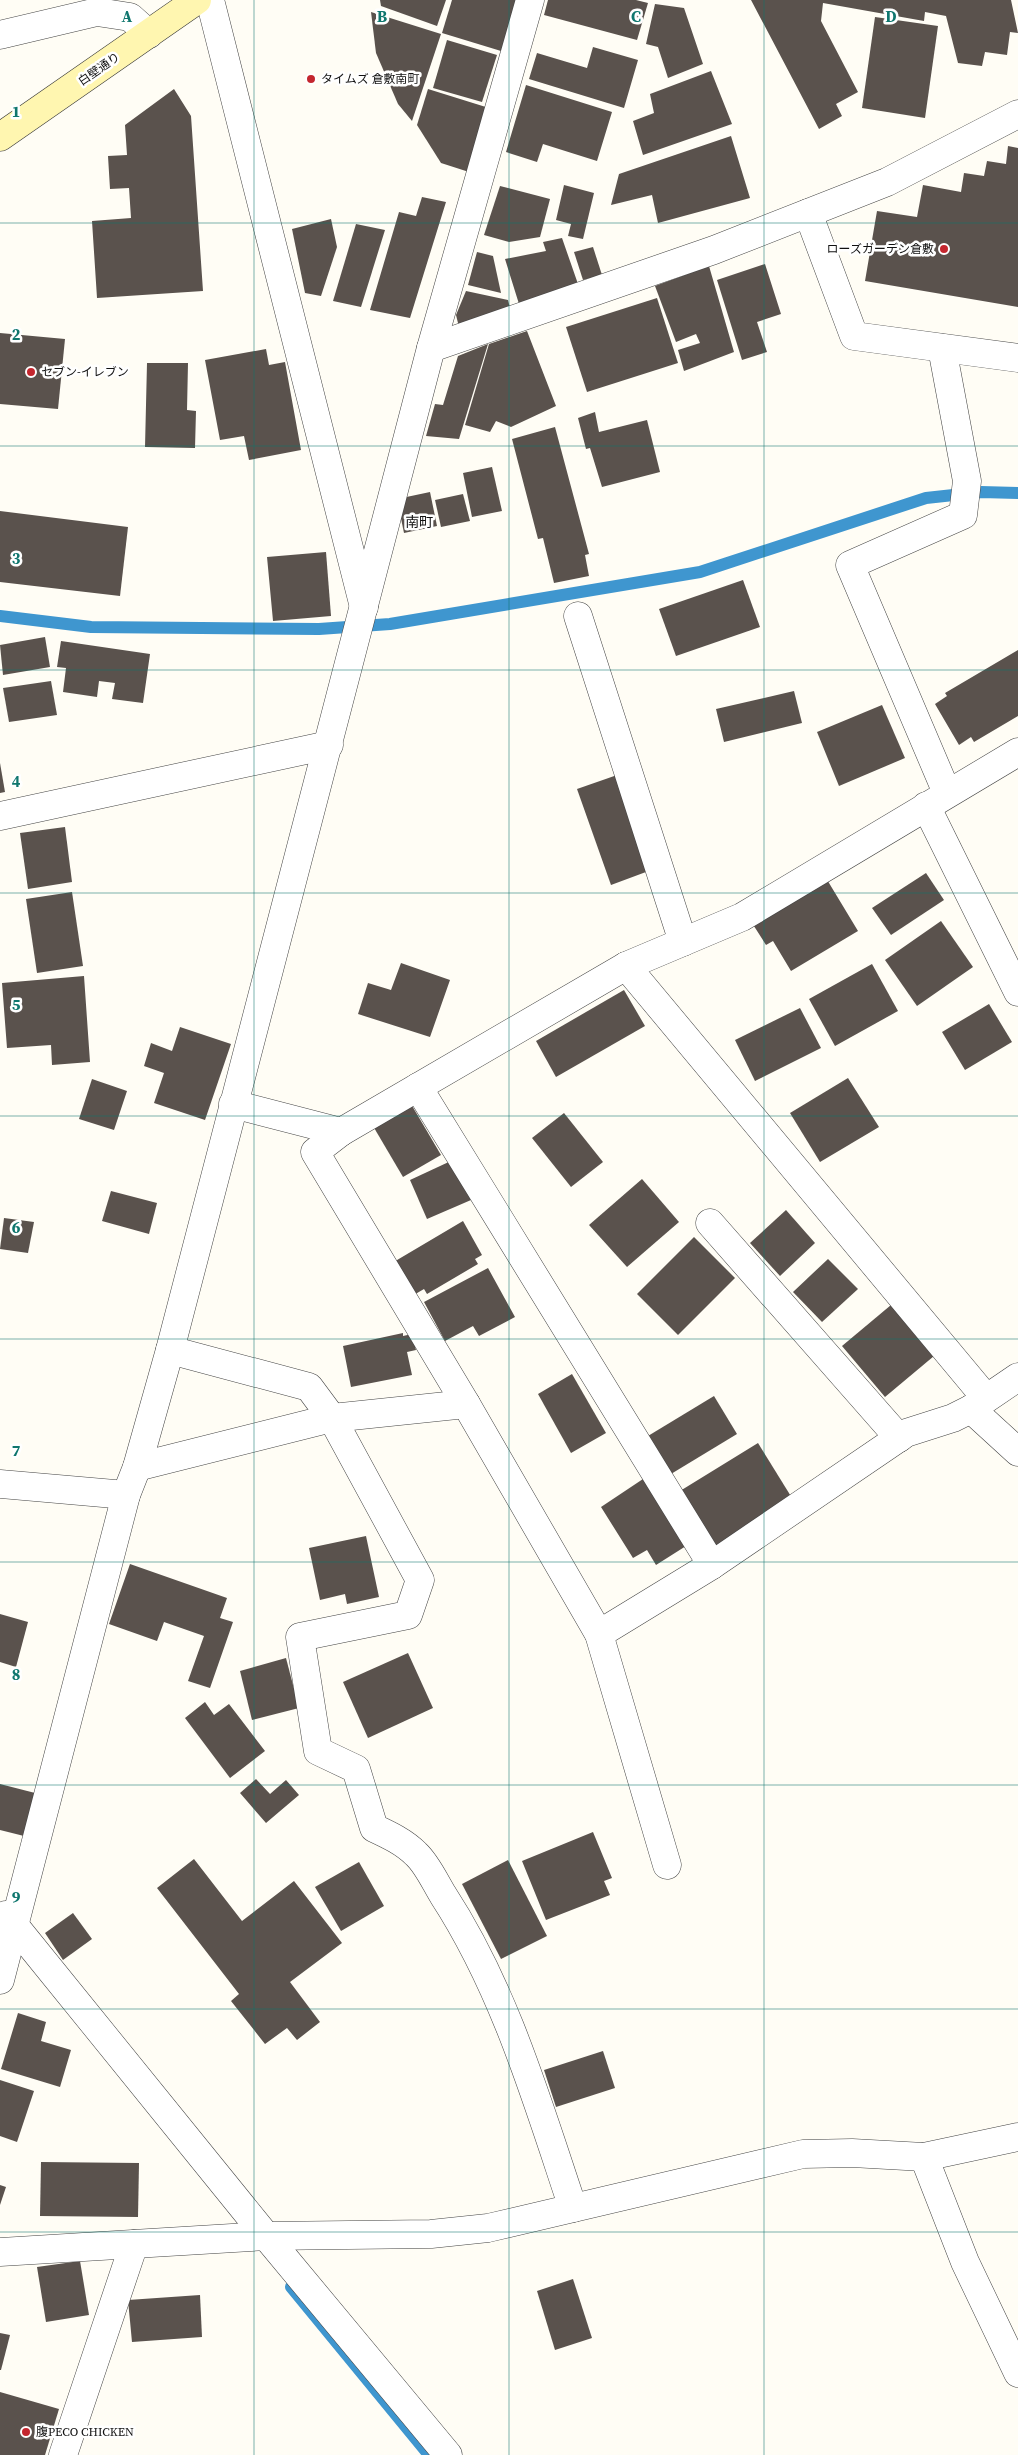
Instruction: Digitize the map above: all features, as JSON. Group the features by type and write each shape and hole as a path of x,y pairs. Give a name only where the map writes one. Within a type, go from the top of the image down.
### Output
{"street":[{"name":"白壁通り","path":"0,137 197,0"},
{"path":"210,0 361,621"},
{"path":"0,1980 7,1917 126,1495 137,1467 170,1350 233,1104 330,744 431,348 530,0"},
{"path":"0,35 97,12 130,17 149,34"},
{"path":"431,348 714,250 887,182 1018,114"},
{"path":"808,212 854,336 1018,358"},
{"path":"942,348 967,480 963,515 850,565 937,800 1018,992"},
{"path":"578,616 683,942"},
{"path":"0,816 330,744"},
{"path":"667,1865 599,1634 466,1404 316,1152 341,1132 626,966 742,917 1018,752"},
{"path":"626,966 1018,1452"},
{"path":"418,1087 712,1565"},
{"path":"233,1104 341,1132"},
{"path":"710,1223 899,1438"},
{"path":"170,1350 309,1387 332,1418 420,1580 408,1615 300,1636 318,1751 356,1769 374,1828 397,1839 417,1854 464,1927 500,2003 534,2093 573,2208"},
{"path":"599,1634 712,1565 906,1433 979,1404 1018,1377"},
{"path":"137,1467 332,1418 466,1404"},
{"path":"0,1484 126,1495"},
{"path":"7,1917 266,2236 448,2455"},
{"path":"0,2252 266,2236 431,2234 488,2228 804,2154 852,2153 924,2157 1018,2137"},
{"path":"924,2157 965,2262 1018,2373"},
{"path":"63,2455 134,2244"}],"building":[{"path":"380,0 446,0 437,26 381,6"},
{"path":"452,0 517,0 501,51 442,33"},
{"path":"548,0 636,0 648,3 637,40 544,15"},
{"path":"751,0 1011,0 1018,33 1010,32 1007,55 985,52 982,66 958,63 946,16 925,12 924,21 823,3 821,21 858,92 836,104 842,116 819,129"},
{"path":"655,4 684,8 703,64 668,78 658,47 646,44"},
{"path":"371,12 441,34 412,121 398,104 376,53"},
{"path":"875,17 938,26 925,118 862,108"},
{"path":"447,40 497,55 482,102 433,88"},
{"path":"593,47 638,60 624,108 529,79 537,53 587,68"},
{"path":"711,71 732,124 643,155 633,121 654,113 650,94"},
{"path":"526,85 612,112 597,161 543,144 537,162 506,152"},
{"path":"174,89 191,116 203,291 97,298 92,221 131,218 129,188 110,189 108,156 127,155 125,125"},
{"path":"428,89 489,108 469,172 441,163 417,125"},
{"path":"731,136 750,198 658,223 652,195 611,205 619,174"},
{"name":"ローズガーデン倉敷","path":"1008,146 1018,148 1018,307 865,281 877,211 917,217 923,185 961,192 964,173 984,176 987,161 1006,164"},
{"path":"564,185 594,193 583,239 568,236 571,224 556,220"},
{"path":"500,186 550,199 540,237 509,242 484,235"},
{"path":"422,197 446,202 410,318 370,310 399,212 416,216"},
{"path":"331,219 337,247 321,296 305,293 292,229"},
{"path":"356,224 385,230 361,307 333,301"},
{"path":"562,238 578,284 519,304 505,259 546,251 543,242"},
{"path":"593,247 602,275 583,280 574,252"},
{"path":"477,252 493,256 501,293 468,285"},
{"path":"765,264 781,314 757,322 767,352 742,360 717,280"},
{"path":"709,266 734,352 684,371 678,350 700,343 696,334 676,342 655,286"},
{"path":"466,291 508,300 511,312 459,327 456,315"},
{"path":"657,298 678,363 587,392 566,327"},
{"path":"527,331 556,406 511,427 496,421 490,432 465,425 489,344"},
{"name":"セブン-イレブン","path":"0,333 65,339 58,409 0,404"},
{"path":"488,344 459,439 426,436 435,404 443,405 458,356"},
{"path":"266,349 269,365 285,362 301,450 249,460 244,436 220,440 205,360"},
{"path":"147,363 188,363 187,410 196,411 195,448 145,447"},
{"path":"595,412 599,432 647,420 660,472 602,487 590,448 586,449 578,418"},
{"path":"555,427 589,554 585,555 589,576 554,583 543,538 538,539 512,439"},
{"path":"492,467 502,511 472,517 463,473"},
{"path":"430,492 437,526 404,533 397,499"},
{"path":"463,494 470,521 441,527 435,500"},
{"path":"0,511 128,527 120,596 0,582"},
{"path":"326,552 331,616 273,621 267,557"},
{"path":"743,580 760,627 676,656 659,609"},
{"path":"45,637 50,667 3,675 0,645"},
{"path":"61,641 150,654 143,703 112,699 115,683 99,681 97,697 63,692 66,668 57,667"},
{"path":"1018,650 1018,716 974,742 971,737 959,745 935,704 947,696 945,693"},
{"path":"51,681 57,715 9,722 3,688"},
{"path":"794,691 802,723 724,742 716,709"},
{"path":"882,705 905,758 839,786 817,732"},
{"path":"0,763 5,792 0,793"},
{"path":"620,774 654,869 611,885 577,789"},
{"path":"65,827 72,882 28,889 20,833"},
{"path":"926,873 944,900 891,935 872,908"},
{"path":"826,878 858,931 791,971 773,941 766,945 752,923"},
{"path":"72,892 83,966 37,973 26,899"},
{"path":"941,921 973,967 917,1006 885,960"},
{"path":"401,963 450,980 430,1037 358,1014 368,983 391,990"},
{"path":"872,964 898,1011 835,1046 809,999"},
{"path":"84,976 90,1062 52,1065 51,1045 7,1048 2,983"},
{"path":"624,990 645,1026 556,1077 536,1041"},
{"path":"989,1004 1012,1042 965,1070 942,1032"},
{"path":"800,1008 821,1048 755,1081 735,1040"},
{"path":"180,1027 231,1044 205,1120 154,1103 164,1073 144,1066 151,1043 172,1051"},
{"path":"848,1078 879,1127 820,1162 790,1113"},
{"path":"92,1079 127,1091 114,1130 79,1119"},
{"path":"411,1104 441,1155 403,1177 373,1126"},
{"path":"564,1113 603,1162 571,1187 532,1138"},
{"path":"453,1160 471,1200 427,1219 410,1180"},
{"path":"642,1179 679,1222 627,1267 589,1225"},
{"path":"111,1191 157,1203 149,1234 102,1221"},
{"path":"786,1210 815,1243 780,1276 750,1243"},
{"path":"4,1218 34,1222 28,1253 0,1249"},
{"path":"463,1221 482,1255 475,1259 478,1264 427,1294 424,1289 412,1296 392,1263"},
{"path":"694,1237 735,1278 678,1335 637,1294"},
{"path":"828,1259 858,1289 822,1322 793,1292"},
{"path":"488,1268 515,1317 479,1336 473,1326 445,1341 424,1302"},
{"path":"891,1305 934,1356 885,1397 842,1346"},
{"path":"403,1333 403,1336 412,1334 416,1350 407,1352 412,1375 351,1387 343,1346"},
{"path":"572,1374 606,1433 571,1453 538,1394"},
{"path":"714,1396 737,1434 666,1477 643,1439"},
{"path":"758,1443 792,1498 714,1547 680,1491"},
{"path":"643,1479 686,1546 656,1565 647,1550 633,1558 601,1507"},
{"path":"366,1536 379,1597 347,1604 345,1594 320,1600 309,1548"},
{"path":"130,1564 227,1598 220,1618 233,1622 210,1688 188,1681 204,1636 164,1622 157,1641 109,1624"},
{"path":"0,1614 28,1622 16,1667 0,1662"},
{"path":"408,1653 433,1708 368,1738 343,1682"},
{"path":"286,1658 299,1708 252,1720 240,1671"},
{"path":"205,1702 214,1715 229,1704 265,1751 230,1778 185,1718"},
{"path":"256,1779 270,1794 286,1780 299,1795 266,1823 240,1793"},
{"path":"0,1784 39,1794 28,1837 0,1830"},
{"path":"593,1832 612,1878 604,1881 610,1895 546,1920 522,1861"},
{"path":"194,1859 242,1921 294,1881 342,1943 290,1982 320,2022 297,2040 287,2028 265,2044 231,2001 239,1994 157,1888"},
{"path":"508,1860 547,1936 501,1959 462,1884"},
{"path":"359,1862 384,1906 341,1931 315,1887"},
{"path":"73,1913 92,1939 63,1960 45,1933"},
{"path":"18,2013 46,2022 41,2041 71,2050 60,2087 1,2069"},
{"path":"603,2051 615,2088 556,2107 544,2070"},
{"path":"0,2080 34,2091 17,2142 0,2136"},
{"path":"41,2162 139,2163 138,2217 40,2216"},
{"path":"0,2185 6,2187 0,2205"},
{"path":"80,2261 89,2315 46,2322 37,2267"},
{"path":"573,2279 592,2338 555,2350 537,2291"},
{"path":"200,2295 202,2337 132,2342 128,2300"},
{"path":"0,2333 10,2335 1,2370 0,2370"},
{"name":"腹PECO CHICKEN","path":"0,2392 59,2409 45,2455 0,2455"}],"waterway":[{"path":"0,616 91,627 319,629 390,624 700,572 926,498 981,492 1018,493"},
{"path":"291,2287 429,2455"}],"place":[{"name":"タイムズ 倉敷南町","path":"311,79"},
{"name":"ローズガーデン倉敷","path":"944,249"},
{"name":"セブン-イレブン","path":"31,372"},
{"name":"腹PECO CHICKEN","path":"26,2432"}],"district":[{"name":"南町","path":"419,522"}]}
